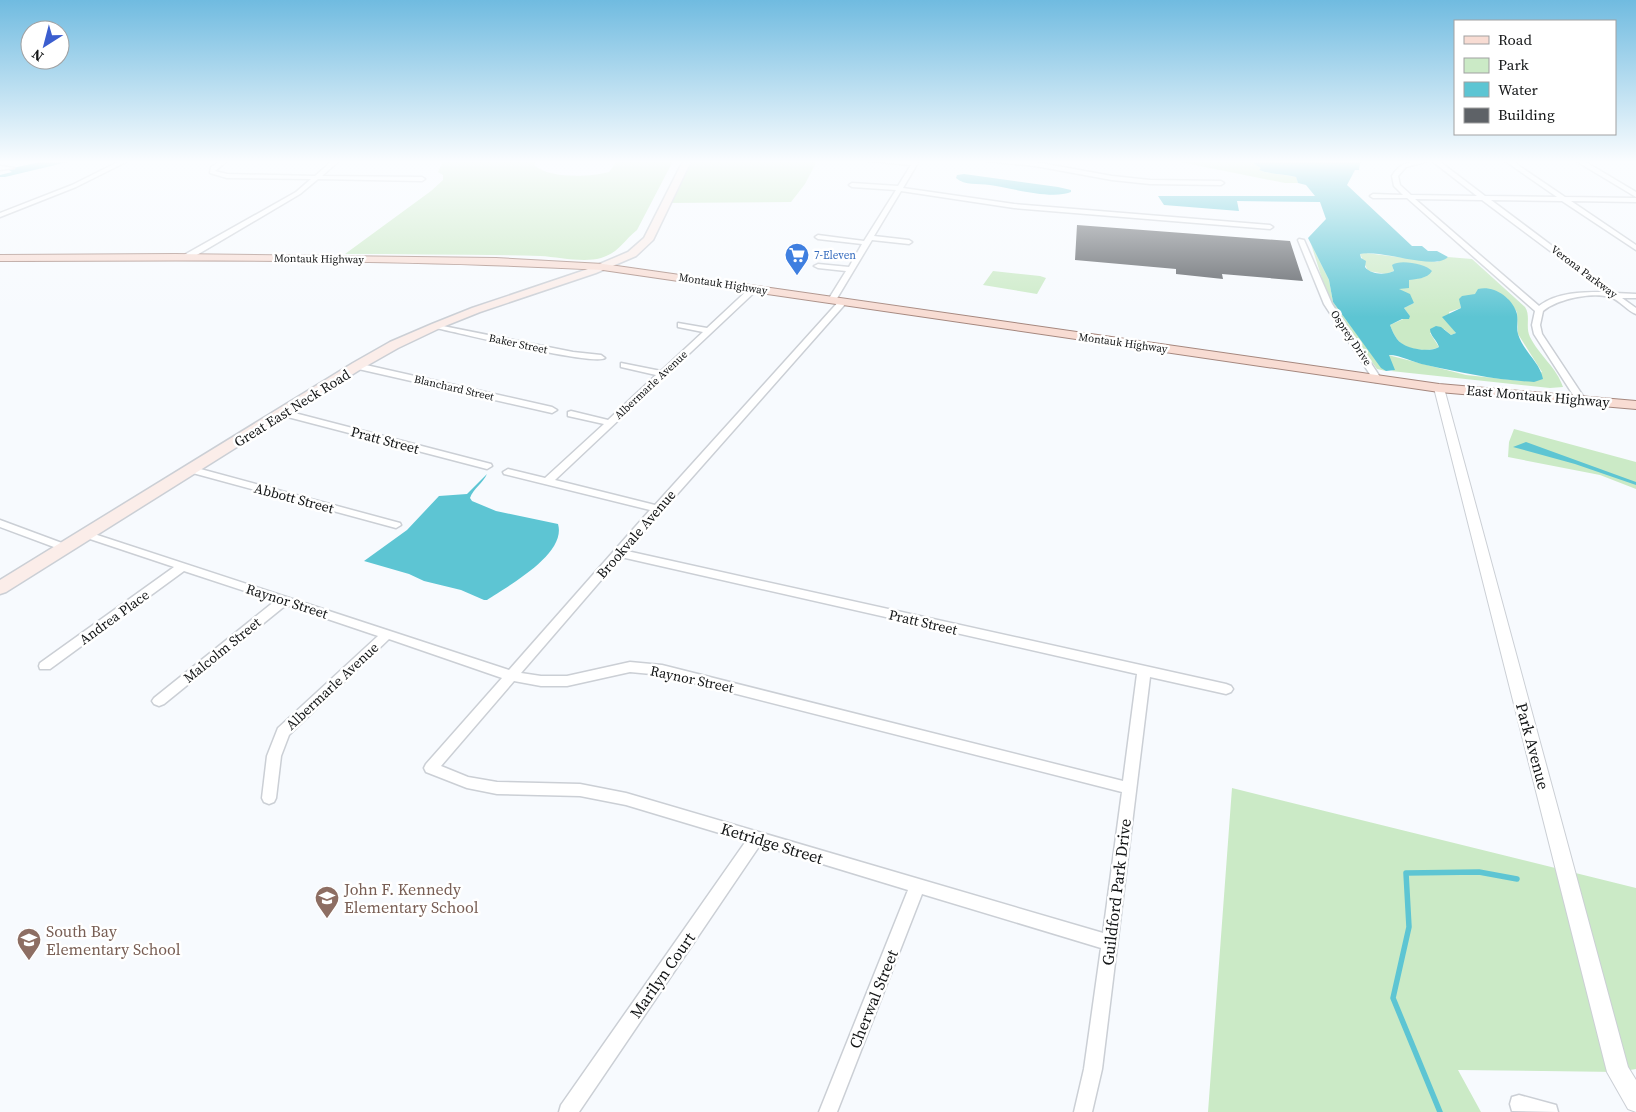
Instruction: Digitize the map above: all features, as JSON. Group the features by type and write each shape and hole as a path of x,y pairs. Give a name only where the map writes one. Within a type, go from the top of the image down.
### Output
{"main road":[{"name":"Great East Neck Road","path":"0,588 357,366 394,345 476,310 603,267 632,254 648,240 661,213"},
{"name":"Montauk Highway","path":"0,258 187,257 496,261 603,267 1439,388"},
{"name":"East Montauk Highway","path":"1439,388 1636,404"}],"street":[{"path":"187,257 263,213"},
{"name":"Brookvale Avenue","path":"430,768 620,553 838,301 851,268 885,213"},
{"path":"1094,213 1270,228"},
{"path":"1426,213 1539,310"},
{"name":"Verona Parkway","path":"1505,213 1636,312"},
{"path":"1583,213 1636,248"},
{"path":"818,237 909,242"},
{"name":"Osprey Drive","path":"1301,240 1328,304 1378,380"},
{"path":"818,266 851,268"},
{"name":"Albermarle Avenue","path":"547,482 755,288"},
{"path":"1580,399 1538,334 1536,325 1539,310 1549,303 1568,297 1636,296"},
{"path":"681,325 709,331"},
{"name":"Baker Street","path":"436,326 572,355 601,358"},
{"path":"624,365 663,374"},
{"name":"Blanchard Street","path":"357,366 552,410"},
{"name":"Park Avenue","path":"1439,388 1618,1072 1636,1101"},
{"name":"Pratt Street","path":"283,413 487,466"},
{"path":"571,414 611,423"},
{"name":"Abbott Street","path":"192,470 396,525"},
{"path":"508,472 657,509"},
{"path":"0,523 66,548"},
{"name":"Raynor Street","path":"88,535 512,676 541,681 567,681 630,667 662,670 1128,788"},
{"name":"Pratt Street","path":"620,553 1226,689"},
{"name":"Andrea Place","path":"45,666 182,567"},
{"name":"Malcolm Street","path":"159,701 284,600"},
{"name":"Albermarle Avenue","path":"269,798 274,756 283,732 387,634"},
{"name":"Guildford Park Drive","path":"1083,1112 1092,1069 1110,943 1144,671"},
{"name":"Ketridge Street","path":"430,768 467,782 497,788 580,790 608,796 1110,943"},
{"name":"Marilyn Court","path":"568,1112 756,839"},
{"name":"Cherwal Street","path":"828,1112 916,886"},
{"path":"1519,1104 1549,1112"}],"green space":[{"path":"401,213 646,213 637,230 613,253 594,259 579,260 516,255 345,254"},
{"path":"1311,244 1329,280 1333,302 1386,371 1377,369 1330,304"},
{"path":"1366,253 1437,262 1448,257 1472,259 1525,307 1528,314 1530,337 1557,374 1563,387 1550,388 1391,371 1394,370 1388,355 1466,375 1522,381 1542,372 1518,334 1517,312 1507,298 1488,293 1473,295 1460,303 1461,308 1449,312 1451,326 1456,333 1451,335 1444,329 1430,333 1439,347 1423,350 1410,348 1400,343 1390,325 1410,316 1404,308 1414,303 1398,289 1409,285 1408,280 1424,277 1393,269 1394,271 1386,274 1368,271 1360,254"},
{"path":"993,271 1046,278 1037,294 983,285"},
{"path":"1514,429 1636,462 1636,489 1600,475 1508,457 1509,442"},
{"path":"1232,788 1636,888 1636,1069 1618,1072 1458,1070 1481,1112 1208,1112"}],"water":[{"path":"1324,213 1377,213 1412,246 1422,246 1428,251 1437,251 1448,257 1441,261 1431,262 1381,254 1360,254 1361,258 1366,261 1365,267 1375,273 1383,274 1394,271 1392,265 1401,262 1419,264 1432,271 1424,277 1409,280 1409,288 1399,289 1410,294 1414,303 1404,308 1410,316 1409,319 1402,319 1390,325 1400,342 1411,348 1423,350 1439,347 1430,329 1436,326 1441,327 1451,335 1456,333 1442,317 1461,308 1459,299 1462,296 1475,294 1478,289 1490,289 1501,293 1514,306 1517,314 1517,331 1520,340 1539,367 1543,379 1534,382 1493,378 1426,365 1389,355 1395,370 1386,371 1381,368 1333,302 1329,280 1308,238 1326,219"},
{"path":"1526,442 1636,482 1636,485 1575,464 1513,447"},
{"path":"487,474 471,495 472,501 496,511 558,524 558,535 554,547 545,558 521,578 487,600 484,600 461,590 424,581 409,574 364,561 407,530 439,496 467,494"}],"building":[{"path":"1077,225 1290,241 1303,281 1222,274 1223,279 1176,274 1176,269 1075,260"}],"waterway":[{"path":"1440,1112 1393,998 1409,927 1406,873 1479,872 1517,879"}],"place":[{"name":"7-Eleven","path":"797,276"},
{"name":"John F. Kennedy Elementary School","path":"327,919"},
{"name":"South Bay Elementary School","path":"29,961"}]}
